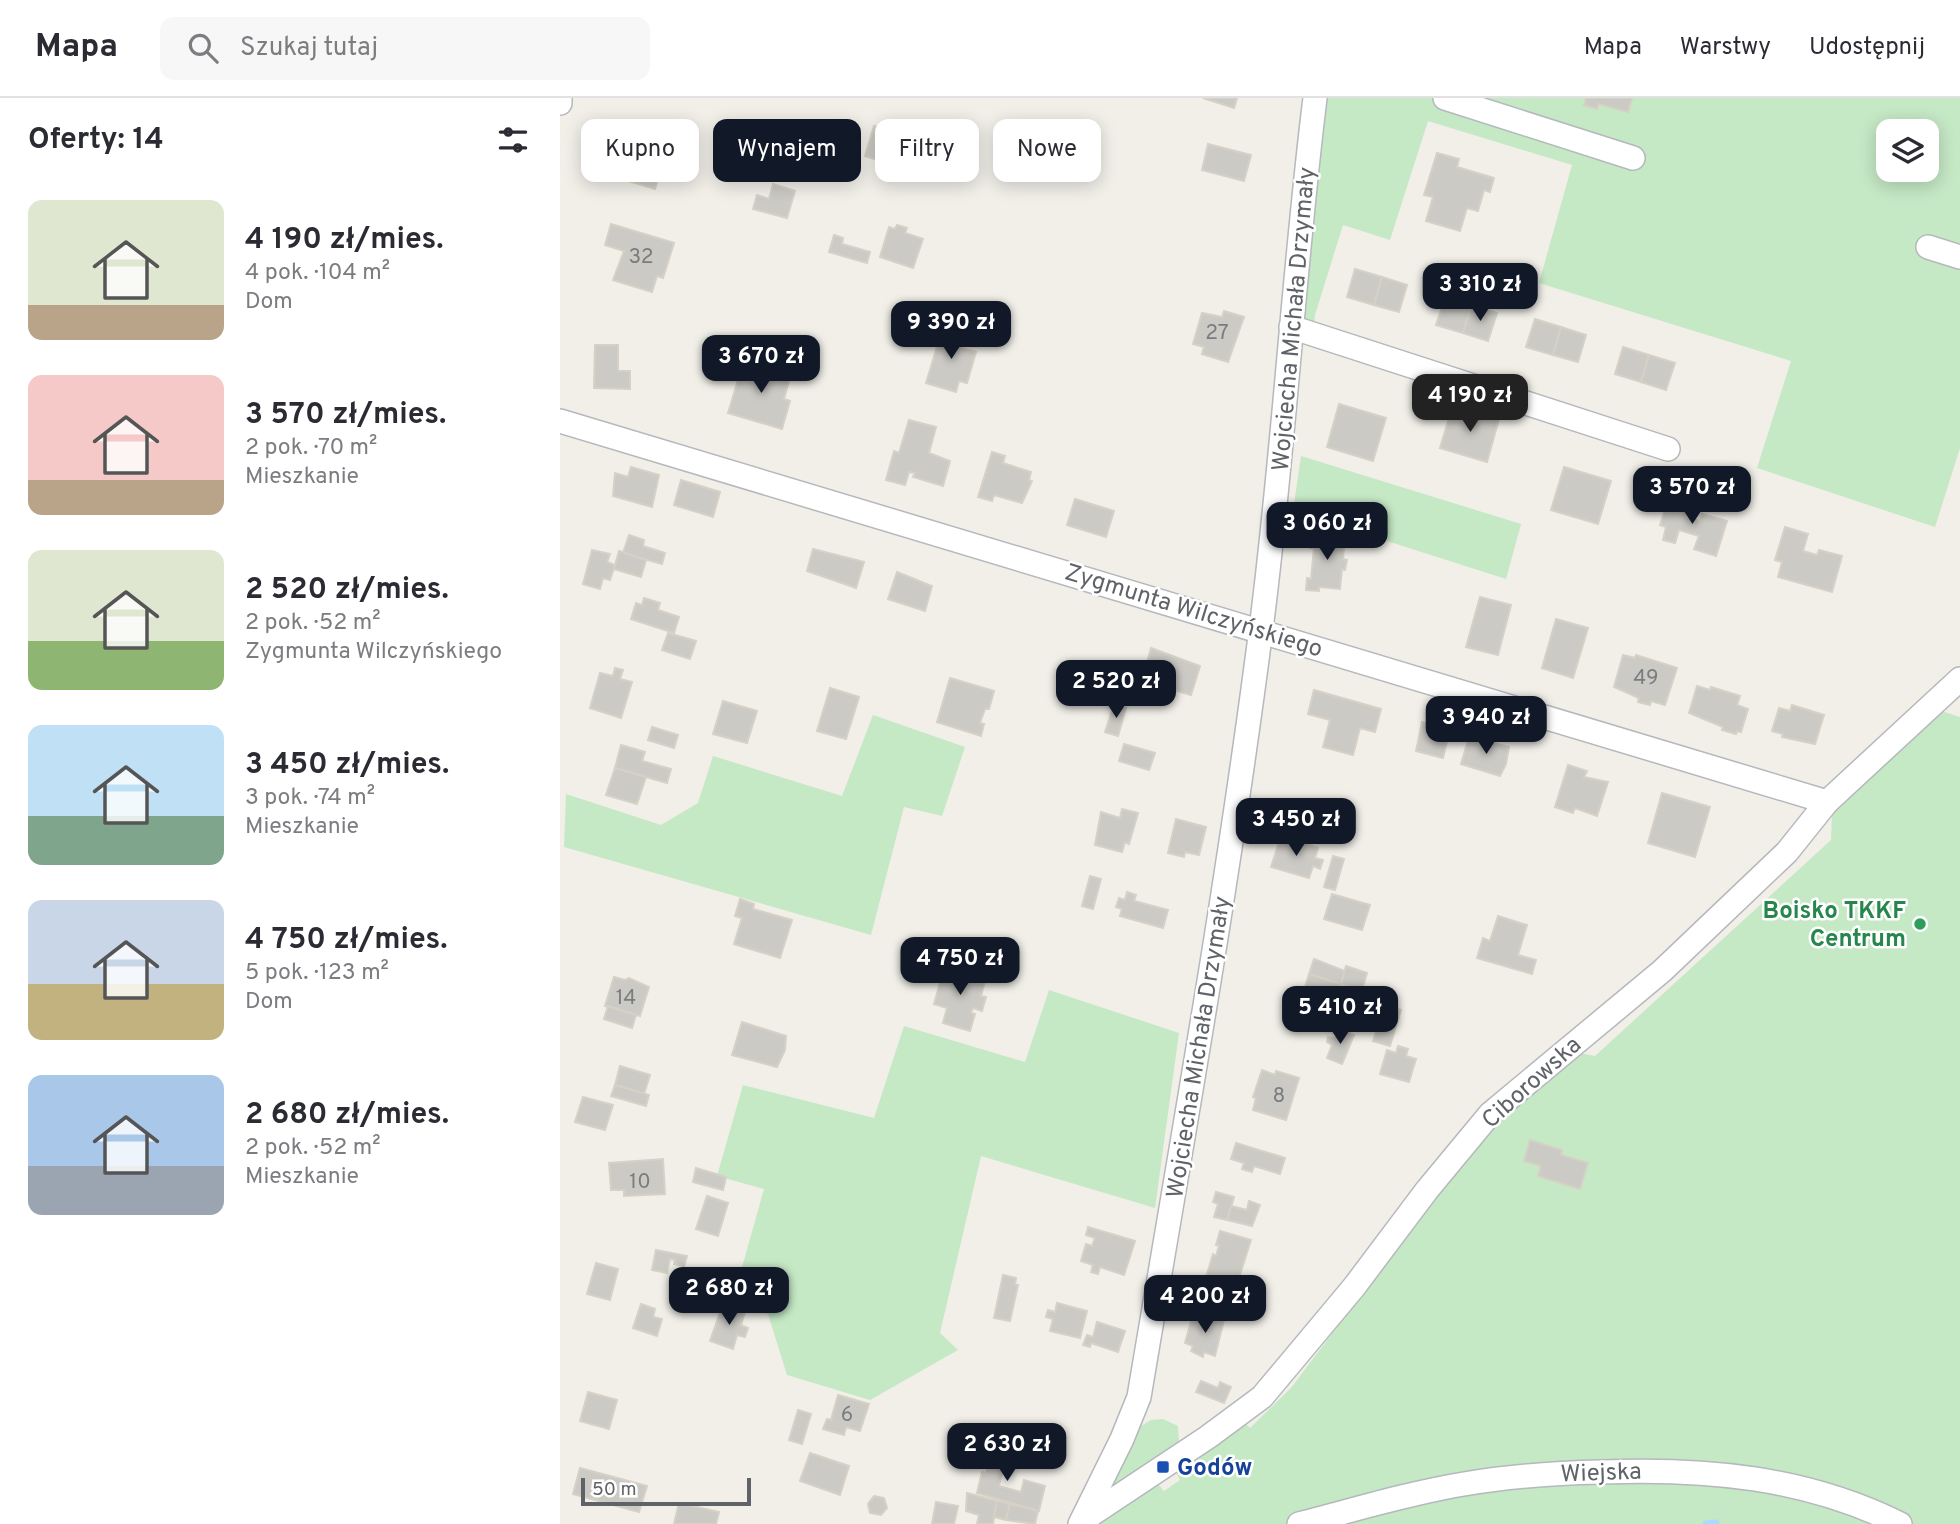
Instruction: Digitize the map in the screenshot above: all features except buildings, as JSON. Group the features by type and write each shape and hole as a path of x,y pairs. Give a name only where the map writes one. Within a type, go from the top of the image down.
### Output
{"street":[{"name":"Wojciecha Michała Drzymały","path":"1082,1522 1139,1397 1222,904 1261,630 1283,443 1291,327 1315,98"},
{"path":"1445,98 1633,158"},
{"path":"1928,247 1960,257"},
{"path":"1291,327 1668,449"},
{"name":"Zygmunta Wilczyńskiego","path":"560,421 1827,802"},
{"name":"Ciborowska","path":"1082,1522 1262,1397 1354,1287 1427,1190 1490,1114 1662,971 1787,852 1827,802 1960,679"},
{"name":"Wiejska","path":"1300,1524 1462,1484 1512,1477 1646,1470 1708,1472 1795,1486 1834,1495 1900,1524"}],"green space":[{"path":"1325,98 1960,98 1960,448 1935,527 1757,468 1791,361 1539,283 1572,165 1428,121 1390,240 1343,225 1315,315 1314,327 1307,324 1302,311"},
{"path":"1301,456 1521,524 1506,579 1293,511"},
{"path":"1938,710 1960,717 1960,1524 1100,1524 1158,1484 1164,1491 1180,1480 1175,1471 1246,1424 1250,1428 1291,1388 1456,1169 1492,1127 1575,1052 1595,1056 1831,840 1832,810"},
{"path":"873,715 965,747 942,816 904,807 871,935 564,847 566,794 661,825 698,803 713,756 842,796"},
{"path":"1049,990 1179,1033 1155,1208 981,1156 940,1333 958,1350 870,1400 787,1375 768,1314 732,1303 764,1189 717,1176 743,1085 874,1118 904,1026 1025,1062"},
{"path":"1163,1419 1178,1426 1179,1442 1111,1490 1136,1429 1151,1420"}],"waterway":[{"path":"1706,1524 1716,1523"}],"place":[{"name":"Boisko TKKF Centrum","path":"1920,924"},
{"name":"Godów","path":"1163,1467"}]}
